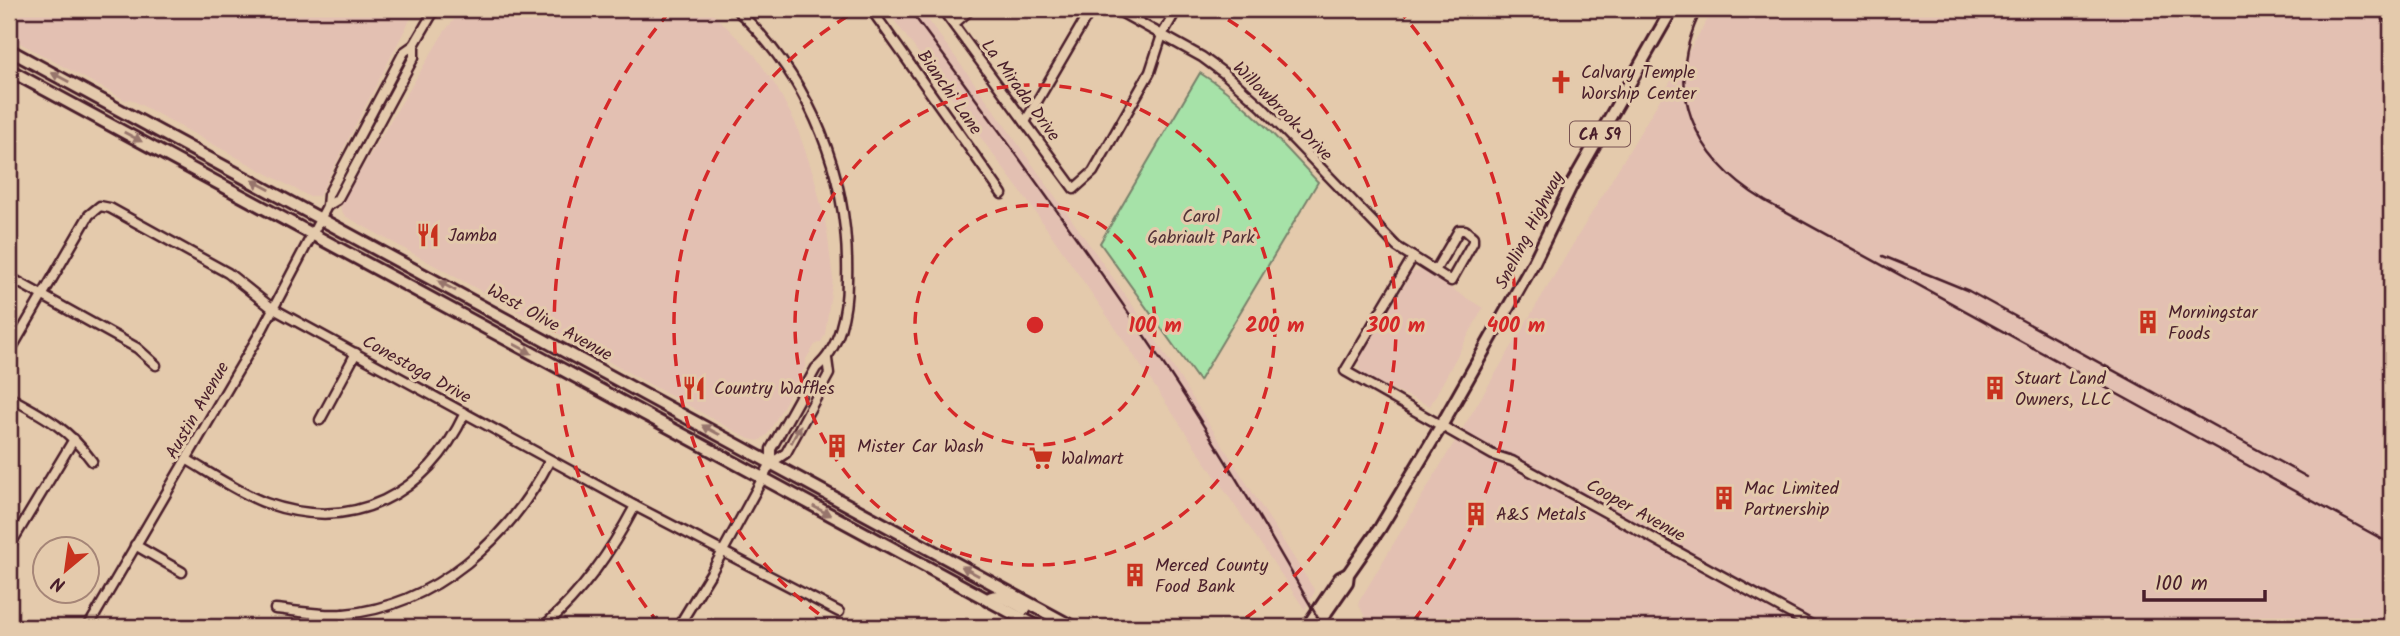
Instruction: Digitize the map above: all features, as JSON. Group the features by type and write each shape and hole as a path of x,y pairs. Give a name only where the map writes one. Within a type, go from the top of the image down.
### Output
{"main road":[{"name":"Snelling Highway","path":"1307,627 1340,579 1348,574 1381,528 1534,262 1572,184 1672,9"},
{"path":"2384,9 2391,18"},
{"name":"West Olive Avenue","path":"9,50 1073,627"},
{"name":"West Olive Avenue","path":"9,70 1038,627"},
{"name":"Snelling Highway","path":"1316,627 1347,582 1348,574"},
{"path":"987,600 998,595 1033,613 1044,612"}],"street":[{"name":"Austin Avenue","path":"88,627 272,308 327,206 328,194 404,52 414,45 435,9"},
{"path":"678,627 723,552 771,463 773,447 816,368 827,359 840,328 847,289 847,237 841,197 824,138 802,91 770,44 736,9"},
{"name":"Bianchi Lane","path":"871,9 1002,194"},
{"name":"La Mirada Drive","path":"942,9 1074,189 1093,172 1150,72 1162,35"},
{"path":"954,24 971,9"},
{"path":"1025,122 1091,9"},
{"name":"Willowbrook Drive","path":"1115,9 1202,57 1241,87 1397,247 1435,271"},
{"path":"1162,35 1177,9"},
{"name":"Austin Avenue","path":"327,206 337,200 414,58 414,45"},
{"path":"380,119 380,110 392,86 392,76"},
{"path":"357,163 356,152 369,128 371,117"},
{"name":"Conestoga Drive","path":"42,296 89,215 100,206 110,208 228,273 272,308 635,506 839,612"},
{"path":"1459,230 1471,234 1473,242 1451,281 1435,271 1459,230"},
{"path":"1413,257 1345,371 1441,426"},
{"path":"9,276 137,348 156,365"},
{"path":"9,352 42,296"},
{"path":"320,420 356,354"},
{"path":"771,463 786,453 829,374 827,359"},
{"path":"9,397 53,421 74,439 92,461"},
{"path":"186,459 264,503 297,512 329,514 350,511 390,498 423,474 445,449 465,413"},
{"name":"Cooper Avenue","path":"1441,426 1493,455 1524,467 1815,627"},
{"path":"9,547 74,439"},
{"path":"275,609 343,614 410,596 441,580 490,544 514,519 550,460"},
{"path":"542,627 566,607 584,586 618,538 635,506"},
{"path":"135,545 182,572"},
{"path":"343,614 344,627"}],"shaded area":[{"path":"9,9 394,9 411,18 319,196 308,196 9,37"},
{"path":"463,9 708,9 754,54 777,88 795,122 814,176 827,230 833,279 825,334 806,359 806,365 768,434 759,441 749,439 345,216 340,208 344,198 444,32"},
{"path":"886,9 920,9 1143,320 1315,591 1305,610 1034,210"},
{"path":"1714,9 2373,9 2391,32 2391,627 1370,627 1358,603"},
{"path":"1421,270 1483,308 1430,406 1361,375 1358,362 1412,272"}],"green space":[{"name":"Carol Gabriault Park","path":"1200,73 1233,96 1318,182 1199,381 1100,243"}],"railway":[{"path":"909,9 1037,182 1160,359 1224,458 1323,627"},
{"path":"1702,9 1690,38 1685,66 1685,93 1703,142 1719,164 1740,184 1765,201 2391,544"},
{"path":"1883,256 1969,291 2307,477"}],"place":[{"name":"Calvary Temple Worship Center","path":"1561,82"},
{"name":"Jamba","path":"428,235"},
{"name":"Morningstar Foods","path":"2148,322"},
{"name":"Country Waffles","path":"694,388"},
{"name":"Stuart Land Owners, LLC","path":"1995,388"},
{"name":"Mister Car Wash","path":"837,446"},
{"name":"Walmart","path":"1041,458"},
{"name":"Mac Limited Partnership","path":"1724,498"},
{"name":"A&S Metals","path":"1476,514"},
{"name":"Merced County Food Bank","path":"1135,575"}]}
